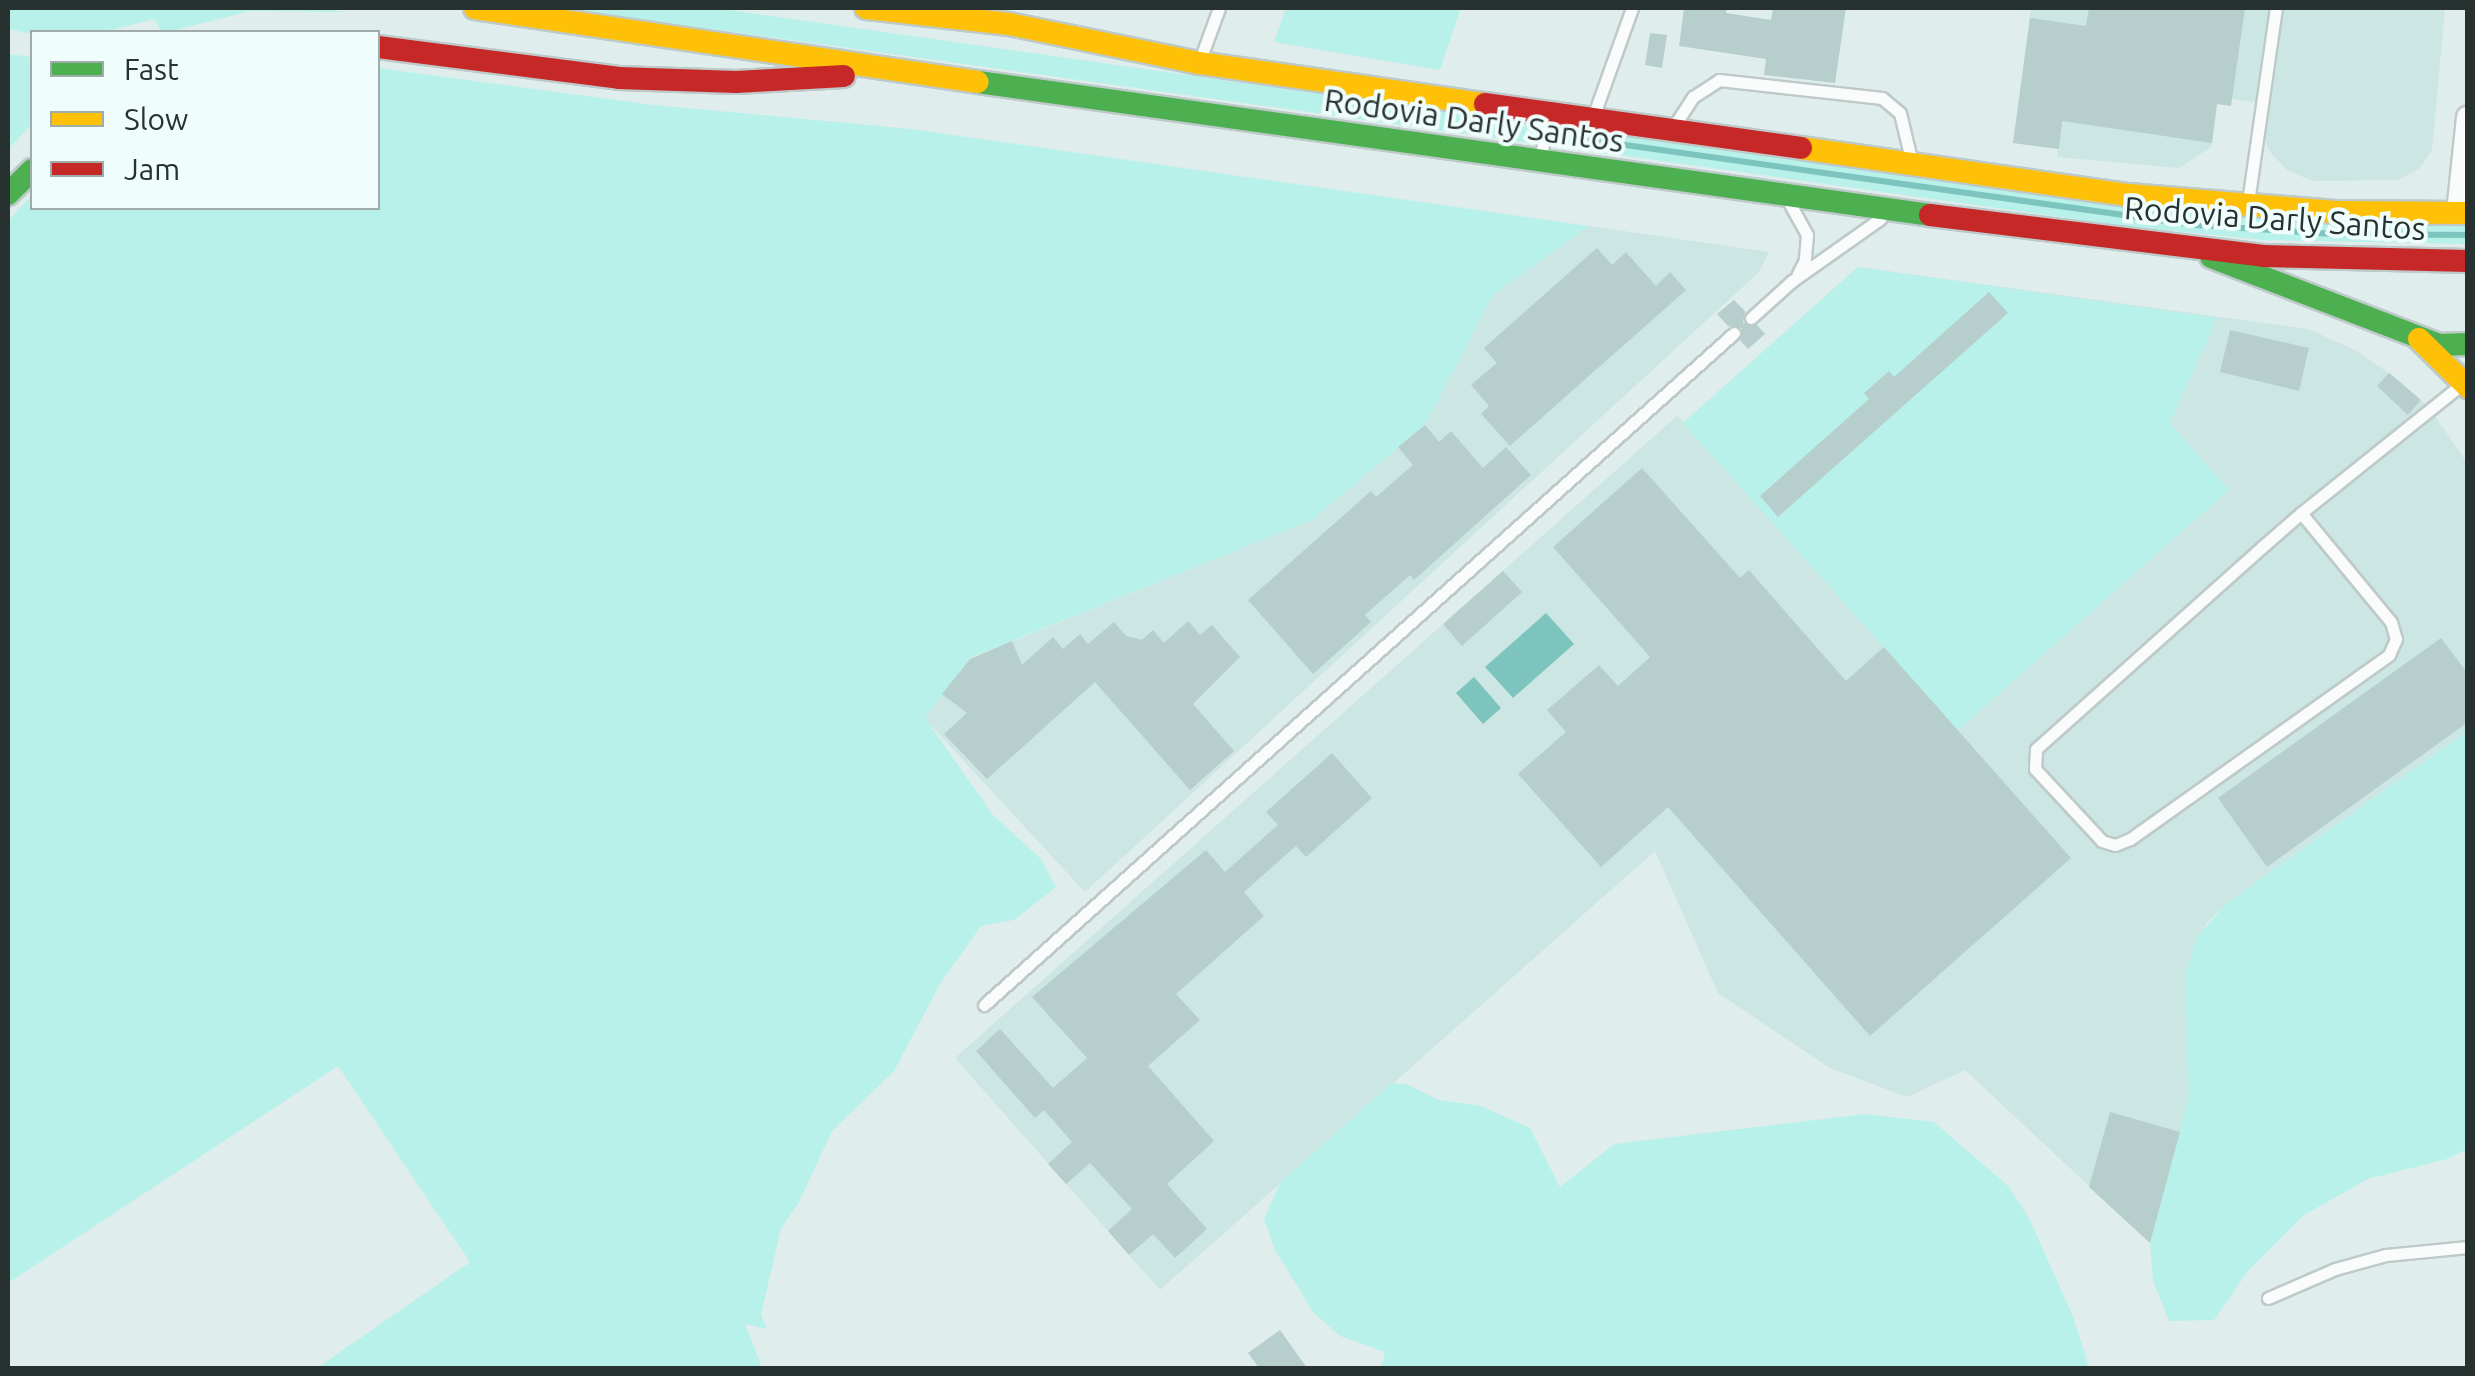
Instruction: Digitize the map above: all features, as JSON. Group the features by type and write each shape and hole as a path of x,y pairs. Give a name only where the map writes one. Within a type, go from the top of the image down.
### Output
{"main road":[{"name":"Rodovia Darly Santos","path":"475,8 1771,194 2193,250 2334,260 2468,261"},
{"name":"Rodovia Darly Santos","path":"866,8 1009,24 1199,63 2129,195 2247,206 2463,213"},
{"path":"962,8 1009,24"},
{"path":"380,47 555,72 684,82 910,72"},
{"path":"8,194 30,172"},
{"path":"2193,250 2368,313 2415,336 2439,344 2468,344"},
{"path":"2415,336 2466,385"}],"street":[{"path":"2463,213 2468,118"}],"lane":[{"path":"1199,63 1219,8"},
{"path":"1593,118 1632,8"},
{"path":"2247,206 2276,8"},
{"path":"1672,129 1693,97 1719,80 1882,98 1895,105 1906,126 1912,163"},
{"path":"1540,160 1548,112"},
{"path":"1771,194 1798,213 1807,235 1805,260 1792,281"},
{"path":"1751,318 1792,281 1891,210"},
{"path":"984,1005 1734,333"},
{"path":"2301,514 2391,622 2396,640 2389,655 2130,839 2115,845 2102,841 2034,768 2036,749 2301,514 2466,385"},
{"path":"2268,1298 2335,1269 2386,1254 2468,1247"}],"shaded area":[{"path":"8,8 316,8 348,12 250,11 176,30 160,30 155,19 110,30 30,30 30,34 8,29"},
{"path":"560,8 714,8 1533,124 1532,143"},
{"path":"1286,8 1461,8 1440,70 1274,42"},
{"path":"2031,8 2445,8 2432,150 2419,169 2398,180 2312,181 2287,170 2270,152 2261,130 2262,103 2232,99 2217,104 2211,147 2179,168 2057,157 2058,149 2013,143"},
{"path":"8,54 30,57 30,126 8,149"},
{"path":"380,68 654,105 911,129 1589,226 1493,295 1425,425 1312,520 970,658 925,718 993,815 1041,859 1056,887 1014,920 981,926 940,984 894,1071 832,1131 798,1204 781,1228 761,1315 767,1329 745,1324 762,1368 317,1368 470,1262 338,1066 8,1283 8,221 30,197 30,210 380,210"},
{"path":"1556,126 2467,226 2467,244 2264,240 2125,226 1563,147 1554,136"},
{"path":"1589,226 1769,252 1759,272 1085,892 924,718 970,659 1312,520 1425,425 1493,295"},
{"path":"1858,267 2308,329 2357,351 2400,381 2431,410 2467,463 2467,731 2227,903 2206,924 2185,975 2189,1097 2150,1243 1965,1070 1907,1097 1830,1068 1718,993 1655,851 1160,1290 955,1058 1677,416 1684,422"},
{"path":"1858,267 2217,318 2170,423 2229,490 1958,730 1683,423"},
{"path":"1546,613 1574,644 1513,698 1485,667"},
{"path":"1474,677 1501,708 1483,724 1456,693"},
{"path":"2467,731 2467,1149 2447,1159 2368,1179 2304,1215 2248,1271 2214,1320 2169,1321 2153,1281 2150,1243 2189,1097 2185,975 2197,937 2227,903"},
{"path":"1392,1083 1406,1084 1439,1100 1481,1106 1530,1128 1560,1187 1614,1144 1865,1114 1934,1122 2008,1186 2029,1218 2074,1319 2089,1368 1381,1368 1385,1352 1340,1336 1313,1312 1275,1250 1264,1219 1280,1183"}],"building":[{"path":"1684,8 1727,8 1726,13 1771,20 1773,8 1846,8 1835,83 1764,75 1766,59 1679,46"},
{"path":"2089,8 2245,8 2231,106 2217,104 2212,143 2062,121 2059,149 2013,143 2030,18 2086,26"},
{"path":"1650,33 1667,35 1662,68 1645,65"},
{"path":"1597,248 1612,265 1626,252 1656,286 1670,272 1686,290 1510,446 1481,414 1489,406 1471,385 1497,363 1484,348"},
{"path":"1989,292 2008,313 1778,517 1760,496 1869,399 1864,393 1889,371 1894,377"},
{"path":"1734,300 1745,311 1743,323 1757,325 1765,334 1748,349 1740,340 1742,328 1728,326 1717,314"},
{"path":"2230,330 2309,348 2299,391 2220,372"},
{"path":"2389,373 2421,400 2408,415 2377,386"},
{"path":"1425,425 1439,442 1451,431 1483,468 1506,447 1531,475 1414,580 1410,575 1365,615 1371,622 1313,674 1248,600 1371,491 1376,497 1413,465 1398,447"},
{"path":"1642,468 1740,578 1749,570 1846,681 1884,647 2071,858 1870,1036 1668,807 1601,867 1518,774 1566,732 1547,710 1599,665 1618,686 1650,657 1553,547"},
{"path":"1503,571 1522,592 1462,646 1443,624"},
{"path":"1188,621 1200,635 1212,625 1240,657 1193,704 1234,751 1190,790 1095,682 987,779 944,734 967,713 942,694 970,659 1012,641 1022,665 1053,637 1063,649 1080,634 1088,644 1114,622 1126,636 1142,640 1153,630 1164,643"},
{"path":"2441,638 2468,674 2468,722 2267,867 2218,798"},
{"path":"1332,753 1372,798 1306,857 1296,846 1244,892 1264,916 1176,994 1200,1020 1148,1066 1214,1141 1167,1184 1207,1229 1175,1258 1153,1234 1129,1255 1108,1231 1132,1209 1090,1163 1066,1184 1048,1164 1072,1142 1044,1110 1035,1118 976,1051 1000,1029 1053,1088 1087,1058 1032,997 1206,850 1225,872 1278,825 1266,812"},
{"path":"2110,1112 2180,1132 2150,1243 2089,1187"},
{"path":"1280,1330 1307,1368 1259,1368 1248,1353"}],"waterway":[{"path":"1590,140 2195,225 2335,234 2468,235"}],"traffic: fast":[{"path":"978,82 1930,215"},
{"path":"8,194 30,172"},
{"path":"2211,257 2439,345 2468,344"}],"traffic: slow":[{"path":"475,8 978,82"},
{"path":"866,8 1009,24 1199,63 1485,104"},
{"path":"1801,148 2129,195 2335,212 2468,213"},
{"path":"2419,339 2468,387"}],"traffic: jam":[{"path":"380,47 619,78 736,82 844,76"},
{"path":"1485,104 1801,148"},
{"path":"1930,215 2263,256 2468,261"}]}
